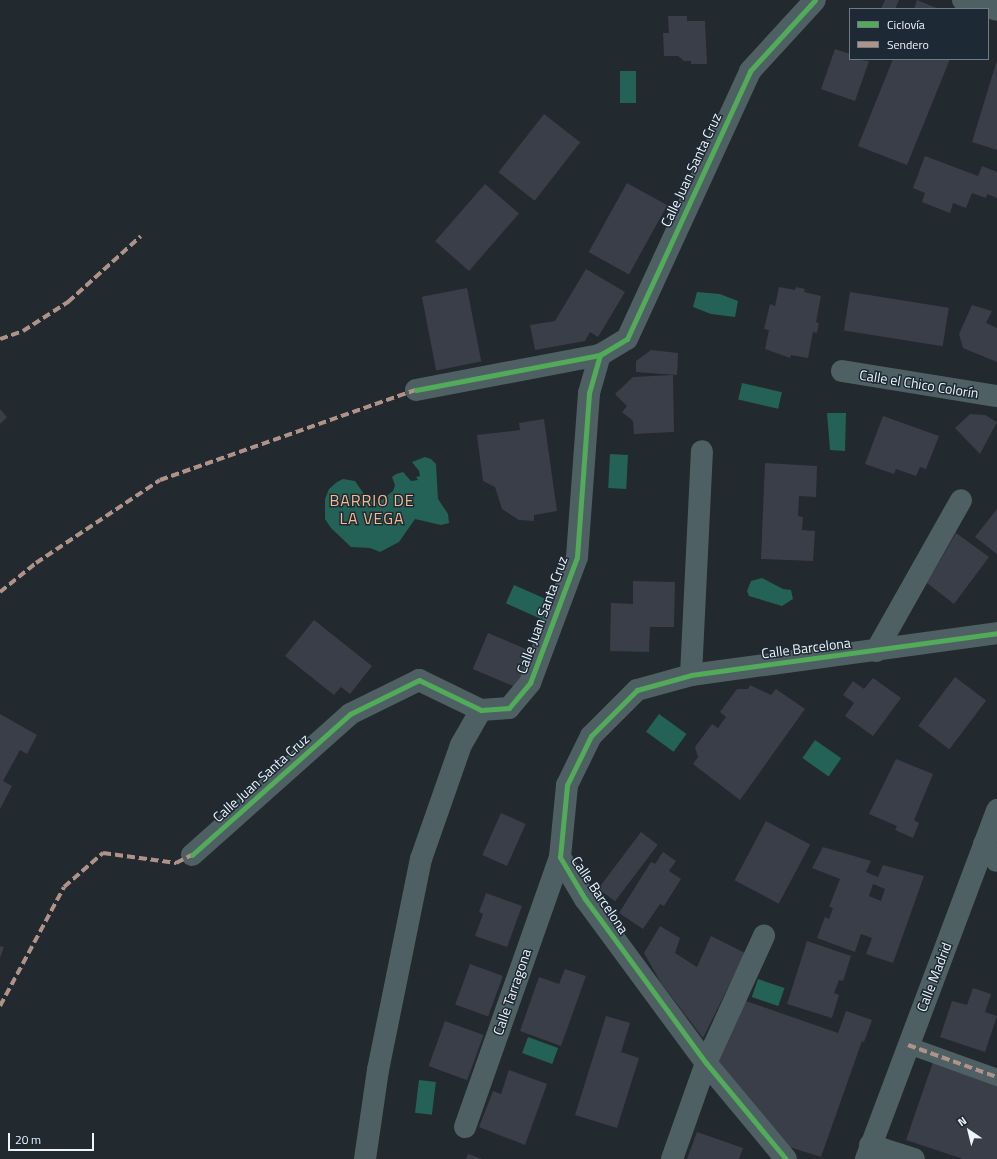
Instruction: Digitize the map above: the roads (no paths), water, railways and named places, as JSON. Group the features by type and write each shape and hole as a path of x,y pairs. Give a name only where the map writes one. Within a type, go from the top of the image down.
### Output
{"street":[{"name":"Calle Juan Santa Cruz","path":"416,390 600,355 627,338 750,71 815,0"},
{"path":"963,0 997,10"},
{"name":"Calle Juan Santa Cruz","path":"192,855 350,714 419,680 481,710 509,708 530,683 577,557 590,393 600,355"},
{"name":"Calle el Chico Colorín","path":"842,371 997,396"},
{"path":"691,675 702,451"},
{"path":"876,651 961,500"},
{"name":"Calle Barcelona","path":"786,1159 706,1063 585,899 560,857 567,785 591,736 637,690 691,675 876,651 997,633"},
{"path":"365,1159 378,1070 421,859 461,745 481,710"},
{"name":"Calle Madrid","path":"914,1159 868,1152 997,810"},
{"path":"984,844 997,861"},
{"name":"Calle Tarragona","path":"464,1127 560,857"},
{"path":"672,1159 706,1063 764,936"},
{"path":"908,1046 997,1077"}],"district":[{"name":"BARRIO DE LA VEGA","path":"372,509"}]}
